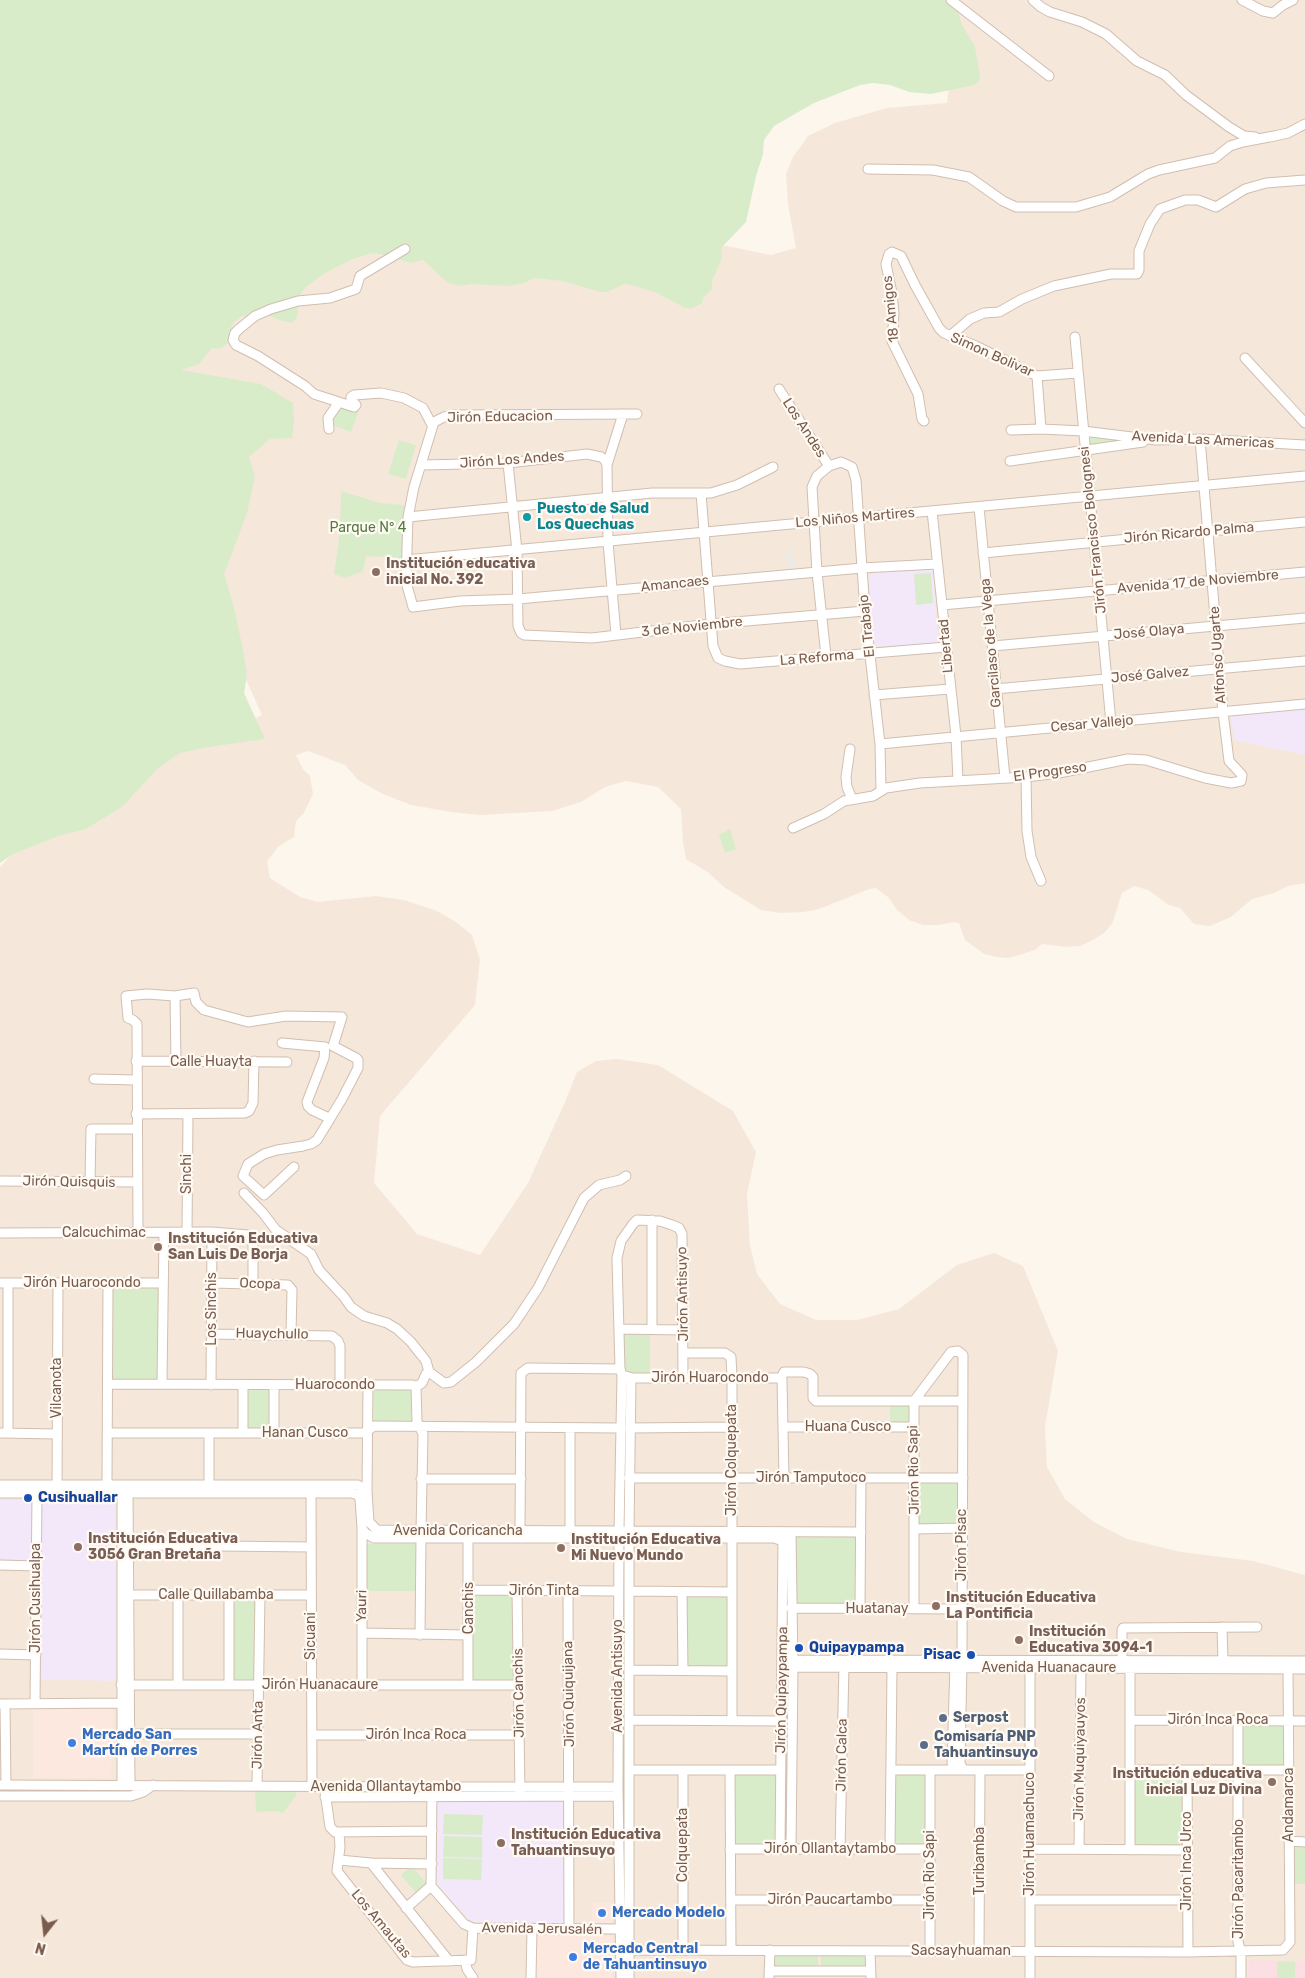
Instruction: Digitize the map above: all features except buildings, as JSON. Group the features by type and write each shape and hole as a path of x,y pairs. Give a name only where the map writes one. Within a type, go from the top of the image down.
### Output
{"street":[{"path":"951,0 1049,76"},
{"path":"1033,0 1050,12 1082,22 1106,34 1131,56 1165,76 1209,113 1244,136 1274,136"},
{"path":"1242,0 1264,11 1273,13 1293,0"},
{"path":"868,169 933,170 966,176 976,180 1010,205 1076,207 1110,197 1148,174 1159,170 1215,158 1230,146 1288,133 1305,124"},
{"path":"950,336 970,319 984,313 999,312 1022,299 1054,286 1111,274 1137,274 1140,270 1140,251 1150,224 1160,209 1185,200 1198,200 1216,208 1245,189 1266,183 1305,180"},
{"path":"405,249 360,276 356,289 330,298 298,301 270,309 256,316 234,335 234,342 242,349 258,356 305,386 314,394 355,406 350,400 351,396 381,393 404,398 423,408 432,425"},
{"name":"Simon Bolivar","path":"892,252 901,256 914,285 939,328 950,336 976,346 1036,376 1078,373"},
{"name":"18 Amigos","path":"892,252 889,254 886,264 893,307 892,341 918,394 922,419 924,421"},
{"name":"Jirón Francisco Bolognesi","path":"1075,337 1111,722"},
{"path":"1245,358 1305,423"},
{"path":"1036,376 1041,429"},
{"name":"Los Andes","path":"779,389 830,466"},
{"path":"328,430 328,418 339,402"},
{"path":"616,635 606,497 607,464 622,414"},
{"name":"Jirón Educacion","path":"412,607 406,582 408,517 414,487 422,465 432,425 439,419 455,415 637,414"},
{"name":"Avenida Las Americas","path":"1011,430 1083,431 1156,440 1305,445"},
{"path":"1010,461 1156,440"},
{"name":"Alfonso Ugarte","path":"1200,440 1229,763 1242,775"},
{"name":"Jirón Los Andes","path":"422,465 508,463 587,454 601,456 607,464"},
{"path":"508,463 517,551 518,599"},
{"name":"El Trabajo","path":"830,466 837,463 849,464 854,470 856,480 865,611 880,744 881,790"},
{"path":"826,656 817,572 812,487 816,476 830,466"},
{"path":"408,517 652,493 712,493 737,485 773,467"},
{"name":"Los Niños Martires","path":"406,560 1305,476"},
{"path":"701,493 706,581 711,624"},
{"name":"Garcilaso de la Vega","path":"979,507 1004,778"},
{"name":"Libertad","path":"932,511 956,736 958,781"},
{"name":"Jirón Ricardo Palma","path":"983,553 1305,522"},
{"name":"Amancaes","path":"412,607 460,601 518,599 862,568 938,564"},
{"name":"Avenida 17 de Noviembre","path":"942,605 1305,572"},
{"name":"3 de Noviembre","path":"518,599 518,626 521,633 528,636 592,638 711,624 865,611"},
{"name":"José Olaya","path":"993,646 1305,618"},
{"name":"La Reforma","path":"711,624 712,646 718,658 725,662 740,664 946,647"},
{"name":"José Galvez","path":"995,689 1305,661"},
{"path":"874,695 950,689"},
{"name":"Cesar Vallejo","path":"880,744 1305,704"},
{"path":"850,749 846,777 852,799"},
{"name":"El Progreso","path":"793,828 824,814 844,801 872,796 881,790 920,783 1026,777 1059,773 1136,758 1195,776 1225,782 1238,782 1243,779 1242,775"},
{"path":"1026,777 1027,831 1031,857 1041,881"},
{"path":"140,1233 138,1229 137,1182 136,1024 128,1018 126,996 147,994 175,996 194,993 196,1002 204,1010 248,1022 286,1016 342,1017 334,1046 356,1058 359,1064 342,1099 329,1118 318,1140 311,1144 264,1154 248,1164 243,1176 264,1195 294,1167"},
{"path":"175,996 176,1062"},
{"path":"282,1043 325,1046 324,1058 307,1102 312,1110 329,1118"},
{"path":"136,1114 240,1114 249,1111 253,1103 254,1061"},
{"name":"Calle Huayta","path":"136,1062 287,1062"},
{"path":"94,1080 136,1080"},
{"name":"Sinchi","path":"187,1233 188,1115"},
{"path":"90,1181 91,1129 136,1129"},
{"path":"244,1193 276,1230 311,1254 319,1270 351,1307 364,1316 387,1323 397,1329 411,1342 426,1361 429,1372 444,1383 451,1382 476,1362 514,1324 538,1288 584,1198 598,1185 620,1180 626,1176"},
{"name":"Jirón Quisquis","path":"0,1181 137,1182"},
{"path":"624,1374 619,1329 616,1265 619,1246 632,1224 637,1220 652,1220 652,1329"},
{"name":"Jirón Antisuyo","path":"652,1220 676,1226 682,1234 683,1378"},
{"name":"Calcuchimac","path":"0,1233 212,1232 248,1235 253,1238 253,1283"},
{"name":"Los Sinchis","path":"211,1385 212,1232"},
{"path":"162,1384 164,1233"},
{"path":"4,1283 4,1433 57,1434"},
{"name":"Jirón Huarocondo","path":"4,1283 163,1283"},
{"name":"Vilcanota","path":"57,1489 58,1283"},
{"path":"108,1283 107,1482 110,1486"},
{"name":"Ocopa","path":"212,1283 285,1284 291,1287 291,1334"},
{"path":"619,1329 683,1330"},
{"name":"Huaychullo","path":"212,1334 332,1336 338,1341 340,1346 340,1385"},
{"name":"Jirón Pisac","path":"914,1400 951,1352 958,1351 964,1356 962,1609 952,1763 960,1770"},
{"name":"Jirón Colquepata","path":"684,1353 725,1353 731,1357 732,1720"},
{"name":"Jirón Huarocondo","path":"519,1427 521,1373 524,1370 683,1378 780,1378 784,1372 804,1372 813,1377 813,1398 816,1401 963,1401"},
{"path":"420,1635 423,1434 418,1422 416,1387 422,1384 426,1374 429,1372"},
{"name":"Avenida Antisuyo","path":"624,1374 630,1428 629,1978"},
{"name":"Avenida Antisuyo","path":"621,1978 619,1929 618,1591 620,1428 624,1374"},
{"path":"780,1378 782,1380 784,1478"},
{"name":"Huarocondo","path":"108,1384 413,1385 416,1387"},
{"path":"243,1385 243,1433"},
{"path":"274,1385 274,1433"},
{"path":"367,1491 368,1385"},
{"name":"Jirón Rio Sapi","path":"914,1400 914,1609"},
{"name":"Hanan Cusco","path":"108,1432 364,1433 374,1426 620,1428"},
{"path":"519,1427 520,1531"},
{"path":"630,1428 732,1427"},
{"name":"Huana Cusco","path":"783,1427 914,1427"},
{"path":"570,1428 570,1531"},
{"path":"209,1433 210,1486"},
{"name":"Jirón Tamputoco","path":"629,1478 963,1478"},
{"path":"860,1608 861,1478"},
{"path":"421,1479 521,1479"},
{"path":"0,1485 57,1489 125,1490 310,1489 358,1485 367,1491"},
{"path":"0,1493 36,1493 57,1489 110,1486 125,1490 210,1486 310,1489 358,1495 362,1528"},
{"name":"Sicuani","path":"310,1489 312,1786"},
{"path":"125,1490 128,1545 125,1595"},
{"path":"125,1490 125,1685 129,1734 126,1785"},
{"name":"Avenida Coricancha","path":"367,1491 369,1522 373,1528 421,1535"},
{"name":"Jirón Cusihualpa","path":"36,1493 36,1703"},
{"name":"Avenida Coricancha","path":"362,1528 365,1533 374,1538 468,1534 732,1535 774,1538 785,1535 861,1532"},
{"name":"Yauri","path":"362,1528 362,1684"},
{"path":"915,1529 962,1528"},
{"name":"Avenida Coricancha","path":"468,1534 570,1531 619,1535"},
{"name":"Canchis","path":"468,1534 468,1685"},
{"name":"Jirón Quipaypampa","path":"785,1535 793,1664"},
{"name":"Jirón Quipaypampa","path":"780,1849 785,1535"},
{"path":"128,1545 311,1547"},
{"path":"0,1565 36,1566"},
{"name":"Jirón Tinta","path":"469,1590 618,1591"},
{"name":"Jirón Canchis","path":"517,1590 520,1792"},
{"name":"Jirón Quiquijana","path":"568,1591 568,1929"},
{"path":"630,1591 732,1592"},
{"path":"682,1592 683,1670"},
{"name":"Calle Quillabamba","path":"125,1595 311,1595"},
{"path":"178,1595 178,1684"},
{"path":"229,1595 229,1684"},
{"name":"Jirón Anta","path":"257,1786 260,1595"},
{"name":"Huatanay","path":"791,1608 962,1609"},
{"path":"1222,1627 1223,1661"},
{"path":"1130,1850 1128,1663 1122,1630 1124,1628 1257,1627"},
{"path":"362,1633 468,1635"},
{"path":"0,1654 36,1655"},
{"name":"Avenida Huanacaure","path":"782,1663 958,1665 1223,1661 1305,1662"},
{"name":"Avenida Huanacaure","path":"1030,1664 1082,1668 1128,1663 1305,1669"},
{"path":"791,1849 793,1664"},
{"name":"Avenida Huanacaure","path":"844,1664 892,1668 958,1665"},
{"name":"Jirón Calca","path":"840,1849 844,1664"},
{"name":"Jirón Huamachuco","path":"1030,1664 1030,1978"},
{"path":"890,1849 892,1668"},
{"name":"Jirón Muquiyauyos","path":"1079,1850 1082,1668"},
{"name":"Andamarca","path":"1288,1668 1290,1942"},
{"path":"630,1670 732,1671"},
{"path":"125,1685 121,1703 126,1785"},
{"name":"Jirón Huanacaure","path":"125,1685 518,1685"},
{"path":"3,1785 3,1704 121,1703"},
{"path":"629,1720 781,1721"},
{"name":"Jirón Inca Roca","path":"1130,1720 1305,1721"},
{"name":"Jirón Pacaritambo","path":"1238,1720 1238,1942 1241,1952 1241,1978"},
{"path":"129,1734 258,1734"},
{"name":"Jirón Inca Roca","path":"312,1735 519,1735"},
{"path":"629,1770 781,1770"},
{"name":"Colquepata","path":"683,1770 683,1950"},
{"path":"730,1770 731,1950"},
{"path":"892,1770 1030,1770"},
{"name":"Jirón Rio Sapi","path":"930,1770 930,1951"},
{"name":"Turibamba","path":"980,1770 980,1951"},
{"path":"1130,1770 1289,1770"},
{"name":"Jirón Inca Urco","path":"1187,1770 1188,1952"},
{"name":"Avenida Ollantaytambo","path":"3,1785 324,1786 432,1792"},
{"name":"Avenida Ollantaytambo","path":"0,1796 131,1796 143,1792 154,1785"},
{"path":"324,1786 330,1827 335,1832 432,1831"},
{"name":"Avenida Ollantaytambo","path":"520,1792 569,1786 618,1791"},
{"name":"Avenida Ollantaytambo","path":"325,1797 432,1792 520,1792 569,1796 618,1791"},
{"path":"406,1908 432,1886 432,1792"},
{"name":"Los Amautas","path":"339,1832 337,1871 407,1960 412,1962 468,1960"},
{"path":"1289,1842 1305,1842"},
{"name":"Jirón Ollantaytambo","path":"730,1849 930,1849"},
{"path":"1030,1849 1187,1850"},
{"path":"339,1860 371,1863 432,1864"},
{"path":"371,1863 449,1961"},
{"name":"Avenida Jerusalén","path":"432,1886 464,1924 473,1928 619,1929"},
{"name":"Jirón Paucartambo","path":"731,1900 930,1900"},
{"path":"1030,1900 1188,1900"},
{"path":"472,1978 467,1969 473,1928"},
{"path":"531,1978 532,1928"},
{"name":"Sacsayhuaman","path":"628,1950 1241,1952 1283,1950 1290,1942"},
{"path":"770,1950 770,1974 870,1975 870,1951"}],"shaded area":[{"path":"875,0 1305,0 1305,883 1288,886 1274,893 1252,899 1231,917 1210,926 1194,924 1180,908 1169,905 1148,890 1134,886 1122,893 1112,924 1104,933 1093,940 1080,946 1066,947 1042,944 1035,950 1009,958 997,957 984,954 965,940 959,923 923,925 909,920 897,910 889,898 876,888 819,909 804,912 780,913 761,910 724,887 709,873 686,859 681,809 658,787 626,781 605,787 581,802 552,811 480,815 411,805 383,794 358,780 345,765 308,751 296,755 303,769 310,776 313,794 304,813 296,821 294,837 279,846 267,861 270,878 300,897 317,902 376,896 404,900 437,911 456,922 472,935 480,959 475,1005 380,1116 374,1183 417,1234 480,1255 528,1183 577,1072 596,1061 617,1059 658,1065 733,1111 756,1152 747,1194 750,1245 757,1274 780,1304 816,1320 857,1320 899,1309 957,1265 994,1253 1023,1266 1058,1351 1045,1426 1047,1467 1065,1499 1094,1522 1127,1539 1181,1552 1253,1561 1305,1575 1305,1978 0,1978 0,867 20,846 177,747 229,732 262,715 204,587 221,403 80,309 332,166 771,255 796,248 788,204 786,174 793,157 808,136 835,123 887,108 947,103 952,63"},
{"path":"793,550 796,572 787,572 784,551"},
{"path":"933,569 938,643 879,647 874,644 868,578 873,573"},
{"path":"1305,707 1305,755 1234,740 1230,713"},
{"path":"0,1500 34,1500 34,1561 0,1561"},
{"path":"42,1501 116,1503 116,1677 113,1681 40,1679 40,1503"},
{"name":"Mercado San Martín de Porres","path":"33,1708 113,1709 111,1778 33,1778"},
{"name":"Institución Educativa Tahuantinsuyo","path":"436,1802 567,1802 566,1923 471,1922 436,1883"},
{"name":"Mercado Modelo","path":"611,1902 612,1923 592,1923 592,1903"},
{"name":"Mercado Central de Tahuantinsuyo","path":"534,1936 612,1936 612,1978 534,1978"},
{"path":"1249,1960 1305,1961 1305,1978 1248,1978"}],"green space":[{"path":"0,0 954,0 962,25 975,47 980,76 978,82 974,85 931,94 909,92 890,85 873,83 860,85 814,103 774,126 764,140 763,154 746,222 722,247 721,261 712,280 712,289 703,298 702,303 693,308 685,308 657,293 624,284 607,292 600,292 563,281 534,278 524,283 507,286 471,284 459,286 447,282 423,260 411,263 373,253 355,258 325,273 307,286 298,297 297,317 292,323 279,320 267,314 242,316 235,321 231,327 231,337 227,344 219,349 212,348 199,364 181,370 261,384 293,403 294,422 292,438 270,439 249,457 255,476 247,513 224,574 234,607 243,650 247,675 244,693 265,739 180,753 157,769 123,806 86,829 61,835 13,854 0,863"},
{"path":"339,403 359,410 351,432 332,425"},
{"path":"1084,432 1150,440 1086,448"},
{"path":"399,440 416,445 406,479 388,474"},
{"name":"Parque N° 4","path":"341,491 380,503 404,505 402,562 386,563 386,557 366,556 363,571 346,578 334,574 340,533"},
{"path":"931,573 933,603 916,605 914,574"},
{"path":"730,829 736,849 725,853 719,835"},
{"path":"113,1287 158,1287 158,1381 113,1381"},
{"path":"650,1332 650,1375 631,1375 627,1373 623,1368 623,1335 625,1333"},
{"path":"245,1388 271,1388 271,1430 245,1430"},
{"path":"374,1389 410,1389 413,1391 413,1425 374,1425"},
{"path":"890,1403 911,1403 911,1424 890,1424"},
{"path":"917,1481 959,1481 959,1526 918,1526"},
{"path":"793,1535 857,1535 857,1606 794,1605"},
{"path":"366,1544 417,1544 417,1591 366,1591"},
{"path":"471,1592 515,1592 517,1683 470,1683"},
{"path":"684,1594 728,1594 727,1668 685,1668"},
{"path":"226,1598 258,1598 257,1682 226,1681"},
{"path":"1285,1723 1286,1767 1242,1767 1241,1724"},
{"path":"894,1772 928,1773 928,1847 892,1846"},
{"path":"1131,1772 1185,1772 1185,1847 1131,1847"},
{"path":"733,1773 778,1773 778,1846 733,1846"},
{"path":"255,1790 296,1790 296,1796 283,1813 276,1811 256,1812"},
{"path":"444,1814 483,1815 482,1835 443,1834"},
{"path":"444,1836 482,1837 482,1858 443,1857"},
{"path":"1293,1846 1305,1846 1305,1884 1293,1884"},
{"path":"443,1858 482,1859 481,1880 443,1879"},
{"path":"412,1866 428,1885 417,1894 401,1875"},
{"path":"772,1952 818,1952 818,1969 772,1969"},
{"path":"821,1953 867,1953 868,1969 821,1968"},
{"path":"1277,1961 1295,1962 1295,1978 1277,1978"}],"place":[{"name":"Puesto de Salud Los Quechuas","path":"527,517"},
{"name":"Institución educativa inicial No. 392","path":"376,572"},
{"name":"Institución Educativa San Luis De Borja","path":"158,1247"},
{"name":"Cusihuallar","path":"28,1498"},
{"name":"Institución Educativa 3056 Gran Bretaña","path":"78,1547"},
{"name":"Institución Educativa Mi Nuevo Mundo","path":"561,1548"},
{"name":"Institución Educativa La Pontificia","path":"936,1606"},
{"name":"Institución Educativa 3094-1","path":"1019,1640"},
{"name":"Quipaypampa","path":"799,1648"},
{"name":"Pisac","path":"971,1655"},
{"name":"Serpost","path":"943,1718"},
{"name":"Mercado San Martín de Porres","path":"72,1743"},
{"name":"Comisaría PNP Tahuantinsuyo","path":"924,1745"},
{"name":"Institución educativa inicial Luz Divina","path":"1272,1782"},
{"name":"Institución Educativa Tahuantinsuyo","path":"501,1843"},
{"name":"Mercado Modelo","path":"602,1913"},
{"name":"Mercado Central de Tahuantinsuyo","path":"573,1957"}]}
